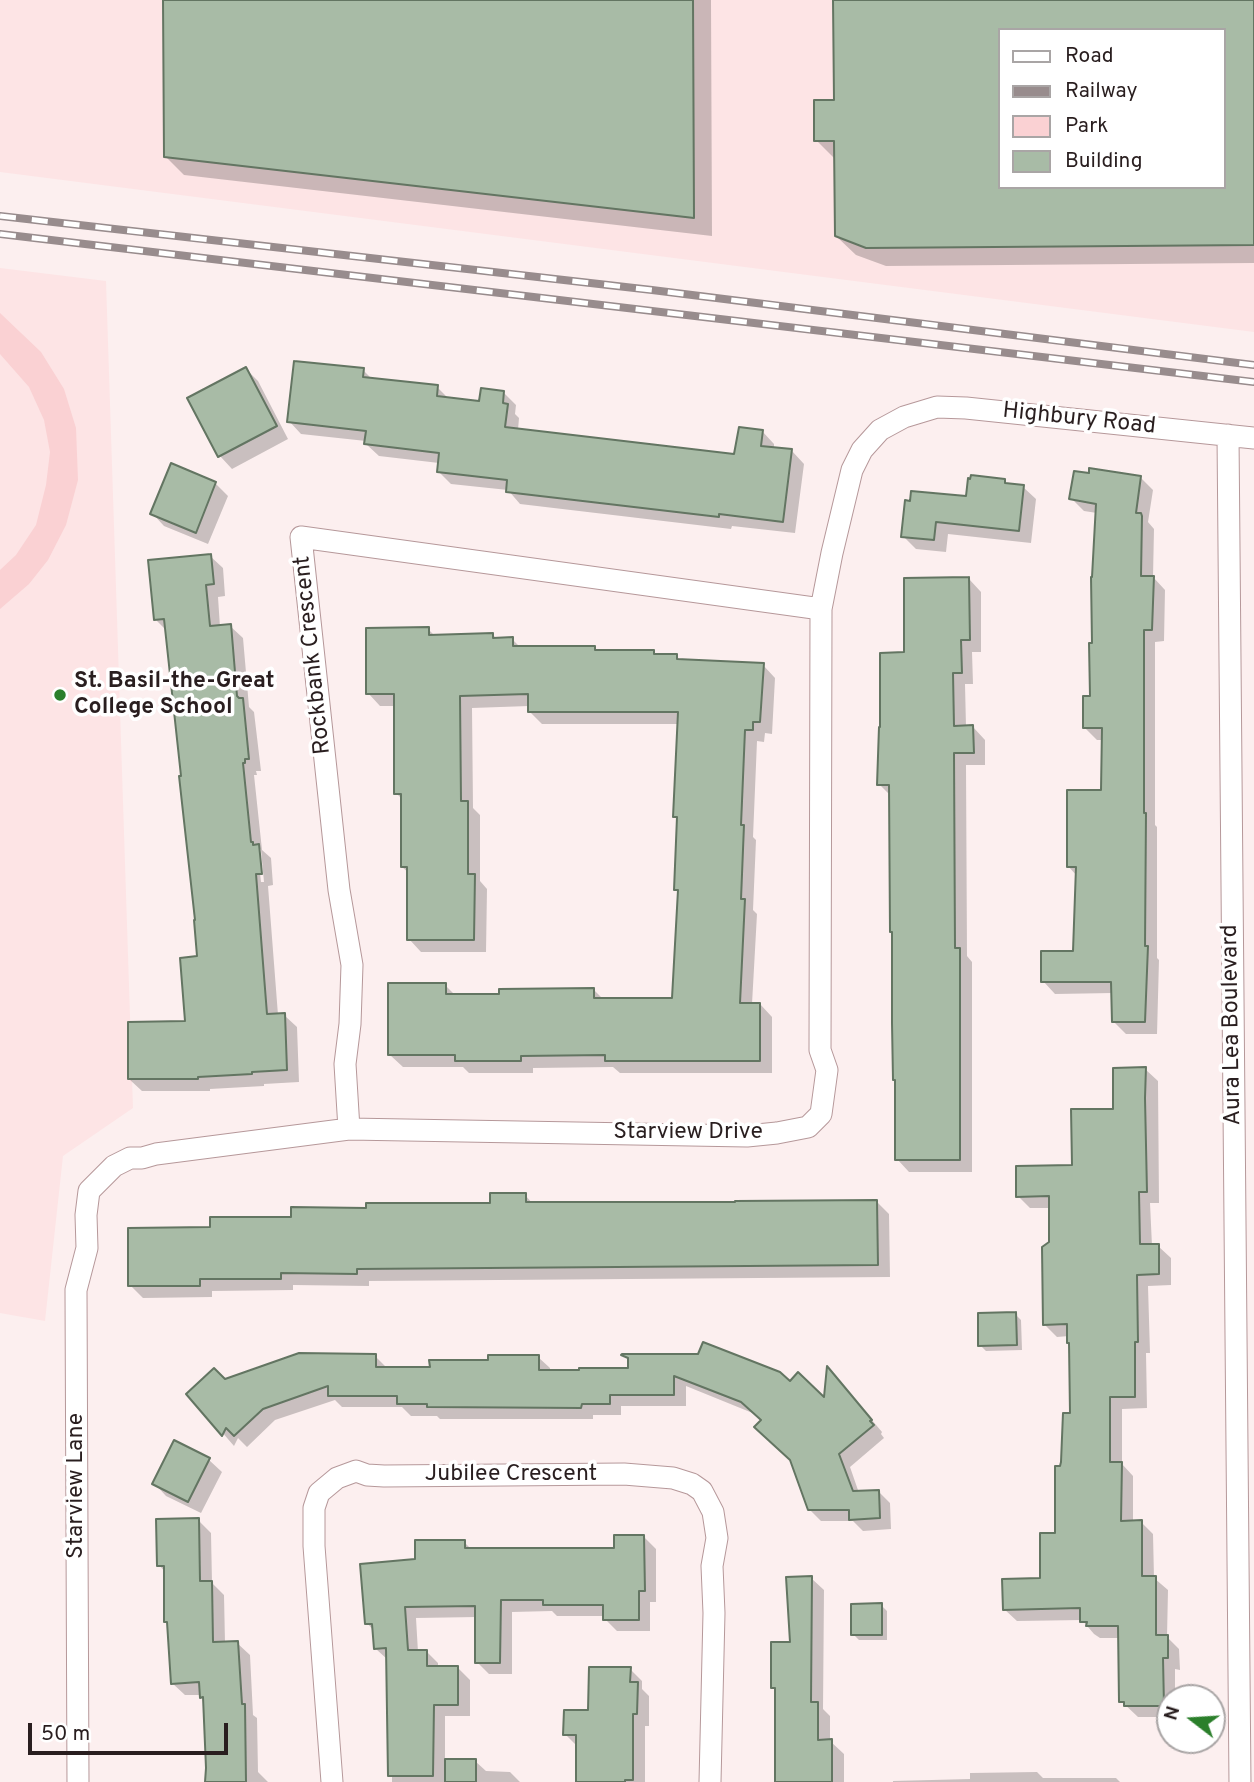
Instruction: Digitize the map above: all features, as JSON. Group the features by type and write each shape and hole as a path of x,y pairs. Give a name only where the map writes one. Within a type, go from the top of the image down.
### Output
{"street":[{"name":"Highbury Road","path":"904,417 937,407 966,408 1254,439"},
{"name":"Starview Drive","path":"89,1191 114,1166 130,1158 349,1129 747,1136 808,1126 821,1114 827,1070 821,1050 821,609 852,470 862,450 880,430 904,417"},
{"name":"Aura Lea Boulevard","path":"1228,435 1240,1782"},
{"name":"Rockbank Crescent","path":"349,1129 345,1064 350,1024 352,965 339,890 301,537 821,609"},
{"name":"Starview Lane","path":"78,1782 76,1290 87,1248 86,1215 89,1191"},
{"name":"Jubilee Crescent","path":"332,1782 314,1546 314,1508 319,1493 337,1478 356,1471 384,1476 624,1474 673,1478 692,1484 702,1491 713,1512 717,1538 712,1566 710,1782"}],"shaded area":[{"path":"0,0 1254,0 1254,332 0,172"},
{"name":"St. Basil-the-Great College School","path":"0,268 106,281 133,1108 63,1156 45,1321 0,1313"}],"green space":[{"path":"0,313 41,352 64,389 76,428 78,480 66,525 48,560 29,584 0,609 0,570 16,555 36,525 46,485 50,452 44,420 29,387 0,354"}],"building":[{"path":"163,0 693,0 694,218 164,157"},
{"path":"833,0 1254,0 1254,245 866,248 835,236 834,141 814,141 814,100 834,100"},
{"path":"294,361 364,368 363,377 438,385 437,396 479,401 481,388 504,391 503,403 508,404 505,427 734,454 739,427 763,430 761,446 792,449 783,522 506,492 507,480 437,472 439,453 364,444 366,431 287,422"},
{"path":"246,367 277,426 218,457 187,398"},
{"path":"171,463 216,482 196,533 150,514"},
{"path":"1089,468 1141,476 1136,513 1141,513 1142,516 1141,576 1154,576 1152,630 1144,630 1145,946 1148,946 1145,1022 1112,1022 1111,982 1041,982 1041,951 1073,951 1076,867 1067,867 1067,790 1101,790 1102,728 1083,728 1083,696 1090,696 1091,577 1096,504 1069,499 1074,471 1089,473"},
{"path":"971,475 1005,479 1005,483 1024,485 1019,531 936,522 934,540 901,537 905,500 910,501 911,491 966,496 968,478 970,479"},
{"path":"211,554 214,584 206,585 210,626 231,624 237,696 243,698 249,759 245,759 243,763 251,842 253,845 259,844 262,874 256,874 267,1014 285,1013 287,1070 198,1079 128,1079 128,1022 185,1021 180,958 197,956 164,619 154,620 148,560"},
{"path":"969,577 970,640 961,640 962,673 953,673 954,726 973,725 974,753 954,753 955,948 960,948 960,1160 895,1160 889,785 877,785 880,653 904,652 904,578"},
{"path":"429,627 429,635 493,633 493,638 513,637 513,646 595,646 595,650 654,650 654,654 677,654 677,659 764,663 760,722 753,722 753,730 745,730 741,825 744,825 741,899 745,899 740,1003 760,1003 760,1061 605,1061 605,1055 521,1056 521,1061 455,1061 455,1055 388,1055 388,983 446,983 446,994 499,994 499,989 594,988 594,998 672,998 678,890 674,890 677,817 673,817 678,712 528,712 528,694 460,696 461,801 468,801 468,874 475,874 474,940 407,940 407,867 401,867 401,794 394,794 394,694 366,694 366,628"},
{"path":"1146,1067 1147,1192 1139,1192 1140,1244 1159,1244 1159,1274 1137,1275 1135,1397 1110,1397 1110,1462 1122,1462 1121,1521 1142,1520 1142,1576 1156,1576 1156,1635 1168,1635 1168,1658 1163,1658 1164,1684 1156,1684 1156,1706 1124,1706 1124,1702 1119,1702 1118,1626 1086,1626 1087,1622 1080,1622 1080,1608 1003,1610 1002,1579 1040,1578 1040,1533 1055,1533 1055,1466 1060,1466 1061,1462 1063,1413 1070,1413 1067,1324 1043,1325 1042,1247 1049,1242 1049,1196 1016,1197 1016,1166 1072,1165 1071,1109 1113,1109 1113,1068"},
{"path":"490,1193 526,1193 526,1202 877,1200 878,1265 357,1269 357,1274 281,1273 281,1279 200,1279 200,1286 128,1286 128,1228 210,1227 210,1217 291,1217 291,1207 366,1208 366,1203 490,1203"},
{"path":"1016,1312 1017,1345 978,1346 978,1313"},
{"path":"703,1342 780,1372 790,1381 798,1372 824,1397 827,1366 874,1425 839,1454 853,1491 879,1490 880,1518 849,1520 849,1510 808,1510 790,1460 754,1427 761,1420 741,1402 674,1376 674,1395 610,1395 610,1404 582,1404 581,1408 427,1407 427,1404 397,1404 397,1396 328,1396 328,1386 263,1409 234,1436 226,1428 222,1436 186,1394 214,1368 225,1379 299,1353 376,1354 376,1367 430,1367 429,1360 488,1360 488,1355 539,1355 539,1370 579,1370 628,1368 628,1358 622,1354 698,1354"},
{"path":"174,1440 210,1458 188,1502 152,1484"},
{"path":"199,1518 200,1581 212,1581 213,1642 238,1641 242,1704 245,1704 246,1782 205,1782 203,1697 200,1698 199,1682 171,1684 167,1622 164,1622 164,1566 157,1566 156,1519"},
{"path":"614,1535 644,1535 645,1591 639,1591 639,1620 603,1620 603,1605 543,1605 543,1600 501,1600 500,1663 475,1663 475,1606 405,1607 408,1650 427,1650 427,1666 458,1666 458,1705 434,1705 433,1776 388,1776 386,1648 374,1649 372,1624 365,1624 360,1564 415,1559 415,1540 465,1540 465,1548 614,1548"},
{"path":"812,1576 811,1702 818,1702 818,1740 832,1739 832,1782 775,1782 775,1688 771,1688 771,1642 790,1642 786,1577"},
{"path":"882,1603 882,1635 851,1635 851,1604"},
{"path":"589,1667 631,1667 630,1682 638,1682 637,1714 633,1714 633,1780 576,1782 576,1735 563,1735 564,1710 588,1710"},
{"path":"445,1759 476,1759 476,1782 445,1782"}],"railway":[{"path":"0,216 652,290 1254,365"},
{"path":"0,234 1254,382"}],"place":[{"name":"St. Basil-the-Great College School","path":"60,695"}]}
